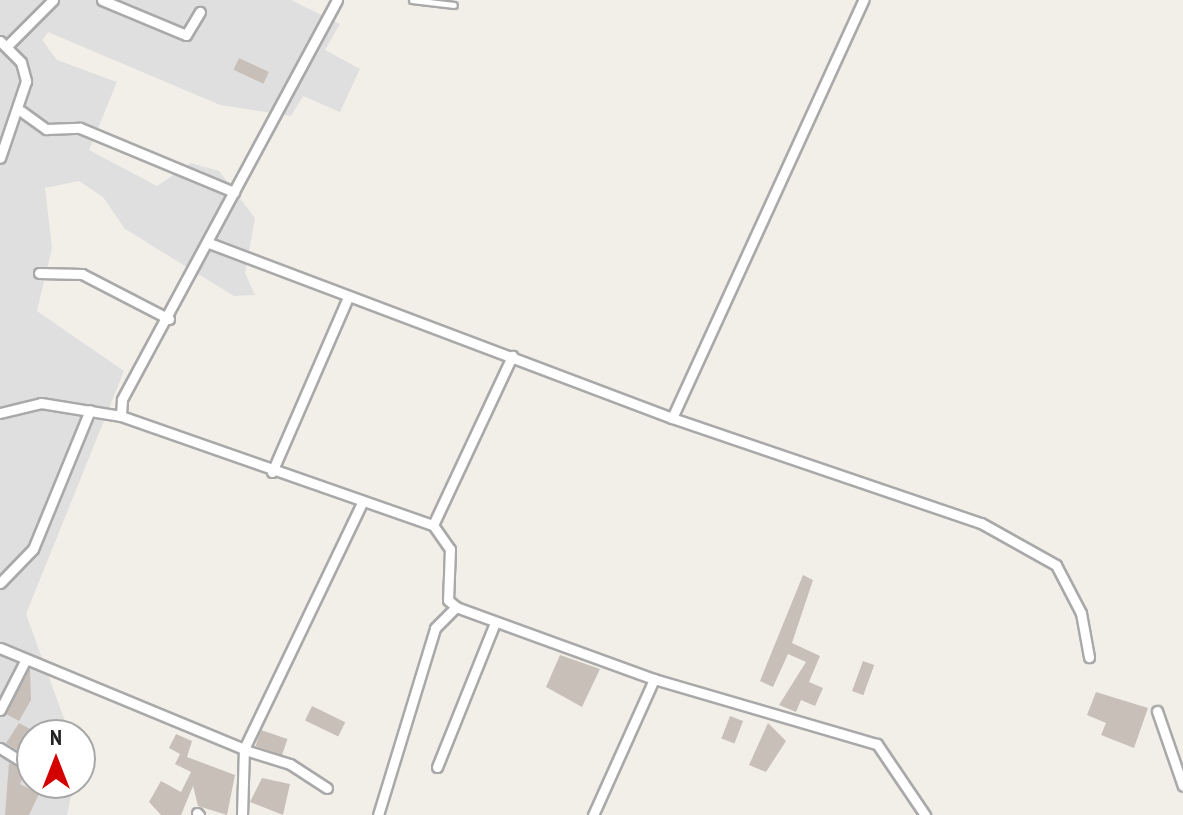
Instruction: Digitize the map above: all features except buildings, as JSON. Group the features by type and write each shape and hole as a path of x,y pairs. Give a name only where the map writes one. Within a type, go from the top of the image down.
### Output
{"street":[{"path":"0,158 21,111 24,70 4,44 53,0"},
{"path":"102,0 186,35 200,12"},
{"path":"121,416 122,400 169,319 337,0"},
{"path":"672,418 863,0"},
{"path":"21,111 46,129 80,128 234,192"},
{"path":"209,243 672,418 972,519 1052,561 1081,613 1089,657"},
{"path":"39,273 82,274 169,319"},
{"path":"272,472 348,297"},
{"path":"433,525 512,356"},
{"path":"0,413 41,403 121,416 272,472 433,525 450,549 448,600 456,607 654,679 877,744 925,815"},
{"path":"0,583 33,549 90,410"},
{"path":"242,815 245,749 363,501"},
{"path":"378,815 435,628 456,607"},
{"path":"437,767 495,623"},
{"path":"0,648 25,661 245,749 290,764 327,788"},
{"path":"0,710 25,661"},
{"path":"593,815 654,679"},
{"path":"1157,711 1183,786"}],"lane":[{"path":"412,0 454,5"}],"shaded area":[{"path":"0,0 291,0 340,24 325,50 360,69 340,112 303,96 291,116 220,105 48,32 42,40 57,60 117,82 89,150 157,186 191,163 219,171 255,218 245,273 255,295 234,296 125,229 103,197 79,181 45,188 52,248 37,311 124,371 26,614 64,719 16,719 16,799 70,799 67,815 0,815"}]}
